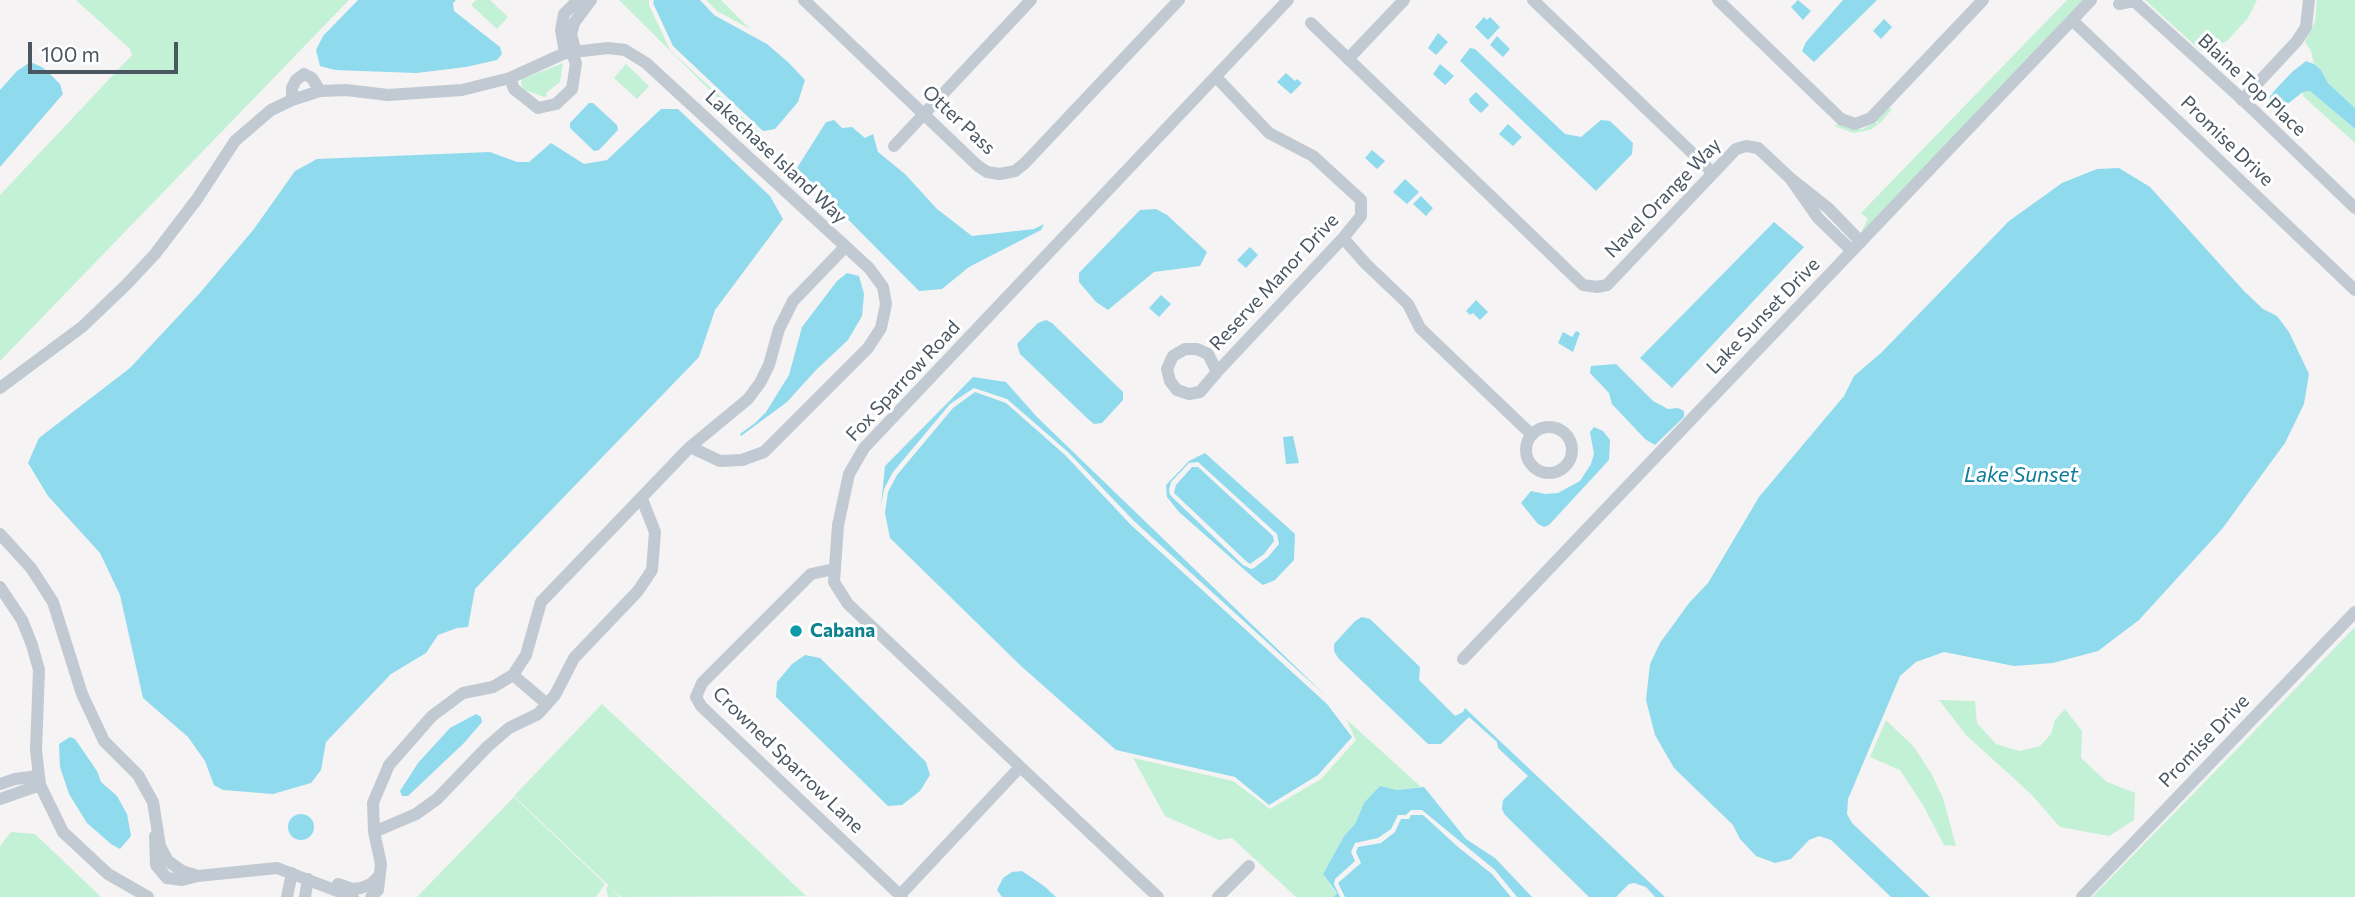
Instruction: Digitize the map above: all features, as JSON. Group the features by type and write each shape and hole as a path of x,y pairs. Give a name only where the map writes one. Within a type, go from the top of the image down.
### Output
{"street":[{"path":"510,78 514,89 538,108 556,104 572,89 576,63 561,30 564,14 578,0"},
{"path":"571,52 574,23 591,0"},
{"name":"Otter Pass","path":"804,0 978,166 987,172 1000,174 1015,171 1179,0"},
{"path":"894,146 1031,0"},
{"name":"Fox Sparrow Road","path":"1158,897 848,604 834,582 838,525 849,474 864,448 1288,0"},
{"path":"1311,23 1348,59 1404,0"},
{"path":"1533,0 1712,172"},
{"path":"1718,0 1732,5 1841,119 1855,124 1871,118 1983,0"},
{"name":"Lake Sunset Drive","path":"1463,659 2091,0"},
{"path":"2242,100 2297,41 2306,27 2309,0"},
{"name":"Blaine Top Place","path":"2119,4 2134,1 2355,208"},
{"name":"Promise Drive","path":"2072,20 2355,289"},
{"name":"Lakechase Island Way","path":"0,388 82,327 127,285 197,200 235,141 271,110 320,91 346,90 388,95 462,90 510,78 571,52 608,48 625,50 646,63 845,247 793,301 779,329 769,365 748,399 690,447 541,602 526,655 513,674"},
{"name":"Navel Orange Way","path":"1348,59 1583,285 1607,285 1712,172 1736,149 1746,146 1758,148 1828,208 1856,246"},
{"name":"Lakechase Island Way","path":"292,100 292,88 296,80 304,74 312,78 320,91"},
{"name":"Reserve Manor Drive","path":"1216,77 1269,133 1313,156 1361,200 1361,216 1343,239 1217,372"},
{"path":"1343,239 1408,304 1420,328 1532,435"},
{"path":"690,447 720,461 741,460 764,452 868,348 881,328 886,304 883,287 878,277 845,247"},
{"path":"374,832 416,814 437,799 487,747 509,728 538,714 555,695 574,658 638,591 652,569 655,532 642,499"},
{"path":"0,534 31,568 53,602 82,694 104,741 138,775 153,802 160,845 169,861 182,871 198,876 277,869 346,894 371,884 378,877"},
{"name":"Crowned Sparrow Lane","path":"834,569 811,573 786,596 702,683 696,697 701,706 901,896"},
{"path":"0,587 22,620 39,670 39,781 63,832 108,874 148,897"},
{"name":"Promise Drive","path":"2081,897 2355,612"},
{"path":"370,897 378,890 381,864 374,832 373,803 388,765 432,716 463,693 493,687 513,674 547,704"},
{"path":"901,896 1020,767"},
{"path":"0,785 15,779 39,781"},
{"path":"0,799 39,781"},
{"path":"1218,897 1249,866"},
{"path":"287,897 292,873"},
{"path":"305,897 308,879"}],"green space":[{"path":"76,0 349,0 0,361 0,195 132,55 130,49"},
{"path":"476,0 490,0 508,17 497,29 471,5"},
{"path":"619,0 649,0 670,50 763,136 758,137 747,127"},
{"path":"706,0 721,0 750,29 717,11"},
{"path":"2067,0 2083,0 1860,234 1868,219 1861,213"},
{"path":"2145,0 2257,0 2248,18 2227,41 2201,51"},
{"path":"2317,0 2355,0 2355,108 2328,83 2314,64 2311,51 2305,42 2315,21"},
{"path":"563,63 560,82 546,93 547,96 525,90 521,85 522,79"},
{"path":"626,64 649,86 637,99 614,78"},
{"path":"2310,91 2355,129 2355,143 2303,96 2303,92"},
{"path":"1889,108 1892,109 1880,123 1870,130 1853,133 1835,126 1838,124 1851,129 1863,129 1875,122 1878,124 1877,120"},
{"path":"2355,627 2355,897 2092,897 2243,743"},
{"path":"1939,700 1975,701 1977,723 1996,744 2019,751 2040,746 2051,734 2055,720 2065,709 2082,731 2081,758 2107,782 2135,793 2134,820 2109,836 2060,827 2031,794 1966,735"},
{"path":"602,704 806,896 621,897 611,888 619,897 608,897 606,888 609,886 514,796"},
{"path":"1346,719 1421,787 1396,790 1364,803 1355,824 1344,836 1323,874 1337,894 1334,897 1296,897 1232,838 1219,840 1165,816 1133,758 1233,781 1270,809 1321,779 1356,740"},
{"path":"1886,720 1914,747 1931,773 1943,798 1956,846 1944,845 1923,805 1900,770 1870,757"},
{"path":"514,797 605,884 596,897 417,897"},
{"path":"11,832 35,834 101,897 0,897 0,846"}],"water":[{"path":"358,0 456,0 453,3 454,11 500,47 502,54 497,60 466,67 416,73 335,70 320,66 316,50 323,36"},
{"path":"654,0 700,0 714,15 767,44 805,80 798,102 775,129 763,131 673,46"},
{"path":"1798,0 1811,11 1803,20 1791,7"},
{"path":"1843,0 1877,0 1814,62 1802,51 1806,42"},
{"path":"1484,17 1487,20 1490,17 1500,27 1488,40 1475,27"},
{"path":"1884,19 1892,27 1881,39 1873,31"},
{"path":"1438,33 1448,42 1436,55 1428,48"},
{"path":"1497,36 1510,49 1503,57 1490,45"},
{"path":"1470,48 1475,49 1565,134 1581,137 1601,120 1610,121 1633,143 1632,154 1596,191 1460,61"},
{"path":"2306,61 2321,70 2328,83 2355,108 2355,129 2310,91 2303,92 2281,109 2274,105 2269,98 2292,72"},
{"path":"30,62 51,75 60,84 63,94 0,167 0,90 17,71"},
{"path":"1440,64 1454,76 1445,85 1433,74"},
{"path":"1286,73 1302,83 1291,94 1277,82"},
{"path":"1476,92 1489,105 1481,113 1469,99"},
{"path":"589,103 593,103 617,125 618,130 599,150 594,151 570,128 570,123"},
{"path":"661,109 678,109 770,196 783,219 715,310 699,357 475,589 468,627 438,635 426,653 391,674 326,742 321,770 311,783 273,794 223,790 214,785 205,761 188,737 143,698 120,595 100,553 48,496 28,463 39,438 130,368 199,294 254,229 295,171 317,159 490,152 517,162 529,162 551,143 584,164 607,160"},
{"path":"834,120 842,128 852,127 865,138 873,134 878,152 905,174 937,209 972,236 1034,229 1044,224 1041,230 969,267 942,289 919,291 797,168 826,122"},
{"path":"1508,124 1522,137 1513,146 1499,134"},
{"path":"1372,150 1385,161 1377,169 1365,158"},
{"name":"Lake Sunset","path":"2119,168 2150,187 2244,291 2263,309 2277,316 2289,332 2309,374 2304,404 2285,443 2222,529 2139,620 2098,651 2053,663 2014,666 1944,652 1916,662 1900,676 1848,799 1847,814 1852,823 1930,897 1891,897 1831,840 1819,836 1809,840 1791,859 1775,863 1756,856 1740,839 1733,825 1674,768 1655,735 1646,700 1650,664 1660,643 1689,603 1708,583 1759,497 1844,396 1854,376 1881,353 2009,221 2062,183 2097,169"},
{"path":"1405,179 1419,192 1407,204 1393,192"},
{"path":"1421,196 1433,208 1426,216 1413,204"},
{"path":"1156,209 1167,215 1207,252 1200,266 1154,272 1108,310 1096,302 1079,282 1079,273 1140,210"},
{"path":"1774,222 1804,247 1672,388 1640,358"},
{"path":"1250,247 1258,255 1246,268 1237,260"},
{"path":"847,273 859,276 864,294 862,316 848,340 787,402 741,436 740,434 766,412 789,375 802,327 837,281"},
{"path":"1161,295 1171,304 1159,317 1149,308"},
{"path":"1476,300 1488,312 1480,320 1473,313 1470,315 1466,311"},
{"path":"1046,320 1123,392 1123,400 1102,423 1094,424 1088,419 1020,354 1017,344 1038,323"},
{"path":"1576,331 1580,333 1573,352 1558,343 1563,332 1572,337"},
{"path":"1616,364 1653,401 1668,409 1678,408 1684,411 1684,417 1655,445 1645,439 1612,404 1609,393 1590,373 1591,366"},
{"path":"973,377 1006,382 1037,417 1326,696 1134,521 1068,452 1007,399 974,388 950,404 893,472 884,489 881,506 885,466"},
{"path":"975,392 1006,403 1065,455 1131,525 1327,704 1352,737 1318,775 1269,805 1235,777 1116,750 1021,666 890,538 885,513 888,492 897,475 953,408"},
{"path":"1594,427 1603,431 1610,440 1609,460 1549,525 1544,527 1538,524 1521,503 1531,491 1558,493 1580,481 1594,454 1590,432"},
{"path":"1293,436 1299,463 1286,464 1283,437"},
{"path":"1205,453 1295,534 1294,560 1275,580 1263,585 1255,579 1179,512 1167,497 1166,485 1189,461","holes":["1198,462 1277,534 1279,544 1268,557 1251,569 1243,565 1170,495 1171,482 1189,463"]},
{"path":"1192,467 1198,467 1273,536 1274,541 1264,554 1250,564 1174,493 1176,485"},
{"path":"1362,617 1370,619 1420,667 1419,680 1455,716 1465,708 1665,897 1655,897 1646,887 1634,883 1629,884 1616,897 1589,897 1505,815 1502,809 1503,800 1528,776 1498,748 1497,742 1469,717 1441,744 1428,744 1338,658 1334,644"},
{"path":"805,655 820,658 926,762 930,775 920,791 902,805 888,806 776,697 777,682 792,664"},
{"path":"476,714 481,717 482,722 464,743 408,796 402,796 400,791 418,763 450,728"},
{"path":"70,737 75,739 97,771 101,782 117,796 127,814 131,836 120,849 87,823 69,794 60,767 59,744"},
{"path":"1380,786 1396,790 1424,787 1466,839 1495,858 1532,897 1517,897 1495,870 1422,810 1411,810 1406,815 1398,815 1391,829 1378,838 1355,843 1351,852 1355,861 1335,879 1334,884 1340,897 1334,897 1337,893 1323,874 1344,836 1355,824 1364,803"},
{"path":"301,814 310,818 314,827 310,836 301,840 292,836 288,827 292,818"},
{"path":"1411,815 1423,815 1492,874 1511,897 1345,897 1338,883 1361,863 1356,852 1358,847 1381,843 1395,832 1401,819 1409,819"},
{"path":"1022,871 1056,897 1002,897 997,890 1003,878 1012,872"}],"place":[{"name":"Cabana","path":"796,631"}]}
